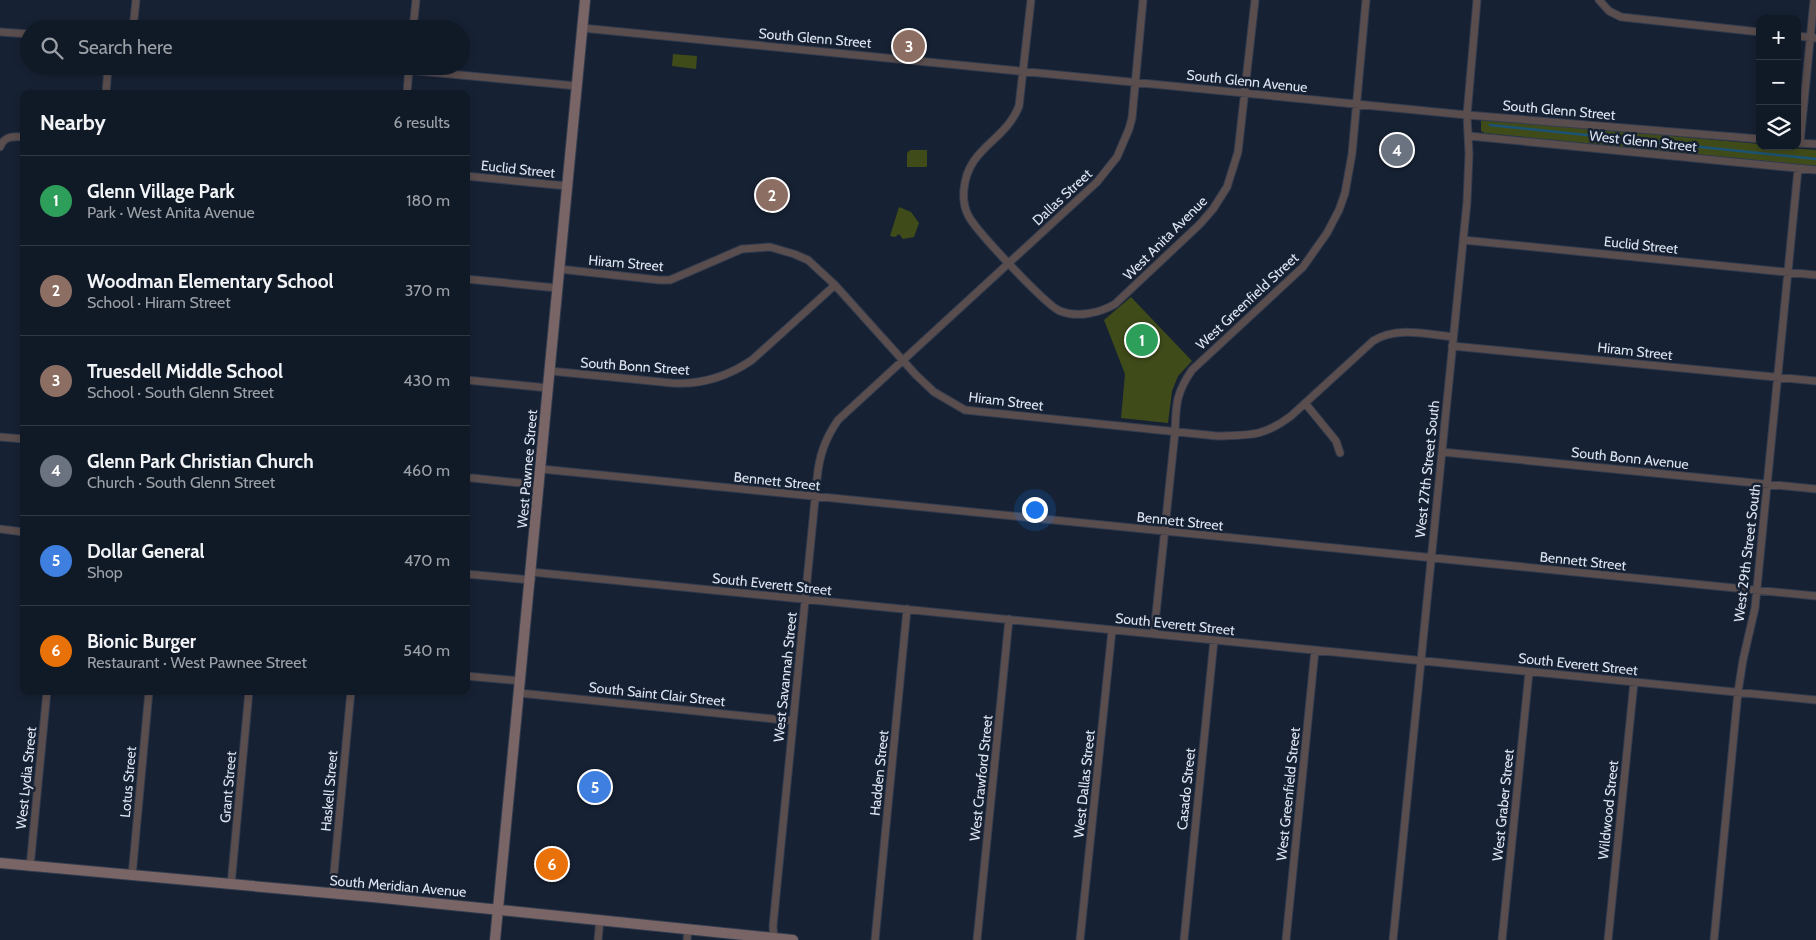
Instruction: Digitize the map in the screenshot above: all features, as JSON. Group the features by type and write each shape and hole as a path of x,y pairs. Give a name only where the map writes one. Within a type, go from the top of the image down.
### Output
{"main road":[{"name":"West Pawnee Street","path":"495,940 585,0"},
{"name":"South Meridian Avenue","path":"0,864 498,909 793,940"}],"street":[{"path":"134,20 136,0"},
{"path":"414,20 416,0"},
{"path":"1009,262 974,224 965,208 964,192 965,181 972,161 1006,128 1019,106 1031,0"},
{"name":"Dallas Street","path":"903,360 1098,182 1111,166 1129,129 1143,0"},
{"name":"West Anita Avenue","path":"1009,262 1060,311 1068,313 1095,312 1105,310 1115,304 1200,224 1220,198 1233,172 1238,152 1255,0"},
{"name":"West Greenfield Street","path":"1154,633 1175,432 1176,402 1180,389 1192,370 1303,267 1327,233 1339,210 1345,193 1352,154 1366,0"},
{"name":"West 27th Street South","path":"1393,940 1463,240 1468,178 1467,115 1477,0"},
{"path":"1801,122 1813,38 1814,0"},
{"path":"1600,1 1609,11 1621,17 1756,32"},
{"name":"South Glenn Street","path":"582,28 1135,82"},
{"path":"0,32 20,33"},
{"path":"106,90 107,75"},
{"path":"407,90 408,75"},
{"path":"470,75 577,86"},
{"name":"South Glenn Avenue","path":"1135,82 1356,104"},
{"name":"South Glenn Street","path":"1356,104 1756,139"},
{"name":"West Glenn Street","path":"1468,136 1816,170"},
{"path":"0,147 8,137 20,137"},
{"path":"1801,143 1816,144"},
{"name":"West 29th Street South","path":"1714,940 1738,692 1743,660 1754,615 1798,169"},
{"name":"Euclid Street","path":"470,176 567,186"},
{"name":"Euclid Street","path":"1463,240 1816,275"},
{"name":"Hiram Street","path":"559,269 670,280 742,249 770,247 808,260 835,285 934,392 965,410 1217,436 1255,435 1276,427 1373,341 1382,336 1394,332 1453,337"},
{"path":"470,279 558,288"},
{"name":"South Bonn Street","path":"550,371 672,383 690,383 714,379 737,370 752,360 835,285"},
{"name":"Hiram Street","path":"1452,346 1816,381"},
{"name":"West Savannah Street","path":"775,939 773,926 819,462 824,444 838,420 903,360"},
{"path":"470,380 548,388"},
{"path":"1305,403 1336,441 1340,452"},
{"path":"0,437 20,439"},
{"name":"South Bonn Avenue","path":"1442,452 1816,489"},
{"name":"Bennett Street","path":"541,469 1816,596"},
{"path":"472,478 540,485"},
{"path":"0,529 20,532"},
{"name":"South Everett Street","path":"470,574 531,576 907,609 1816,700"},
{"name":"Hadden Street","path":"875,940 907,609"},
{"name":"West Crawford Street","path":"978,940 1010,619"},
{"name":"West Dallas Street","path":"1080,940 1112,630"},
{"name":"Casado Street","path":"1184,940 1214,640"},
{"name":"West Greenfield Street","path":"1286,940 1315,650"},
{"name":"West Graber Street","path":"1502,940 1529,672"},
{"path":"470,676 520,681"},
{"name":"Wildwood Street","path":"1608,940 1634,682"},
{"name":"South Saint Clair Street","path":"519,693 793,721"},
{"name":"West Lydia Street","path":"30,866 47,695"},
{"name":"Lotus Street","path":"132,876 149,695"},
{"name":"Grant Street","path":"231,885 249,695"},
{"name":"Haskell Street","path":"332,894 351,695"},
{"path":"598,940 600,920"},
{"path":"687,940 688,929"}],"green space":[{"path":"673,54 697,56 696,69 672,66"},
{"path":"1486,119 1756,144 1756,150 1816,150 1816,166 1485,133 1481,131 1481,121"},
{"path":"910,150 927,150 926,167 907,167 907,153"},
{"path":"899,207 911,212 919,223 914,237 903,239 899,234 895,237 890,236"},
{"path":"1131,297 1192,361 1178,376 1172,391 1168,423 1121,418 1125,374 1104,320"}],"waterway":[{"path":"1490,125 1816,159"}],"place":[{"name":"Truesdell Middle School","path":"909,46"},
{"name":"Glenn Park Christian Church","path":"1397,150"},
{"name":"Woodman Elementary School","path":"772,195"},
{"name":"Glenn Village Park","path":"1142,340"},
{"name":"Dollar General","path":"595,787"},
{"name":"Bionic Burger","path":"552,864"}]}
